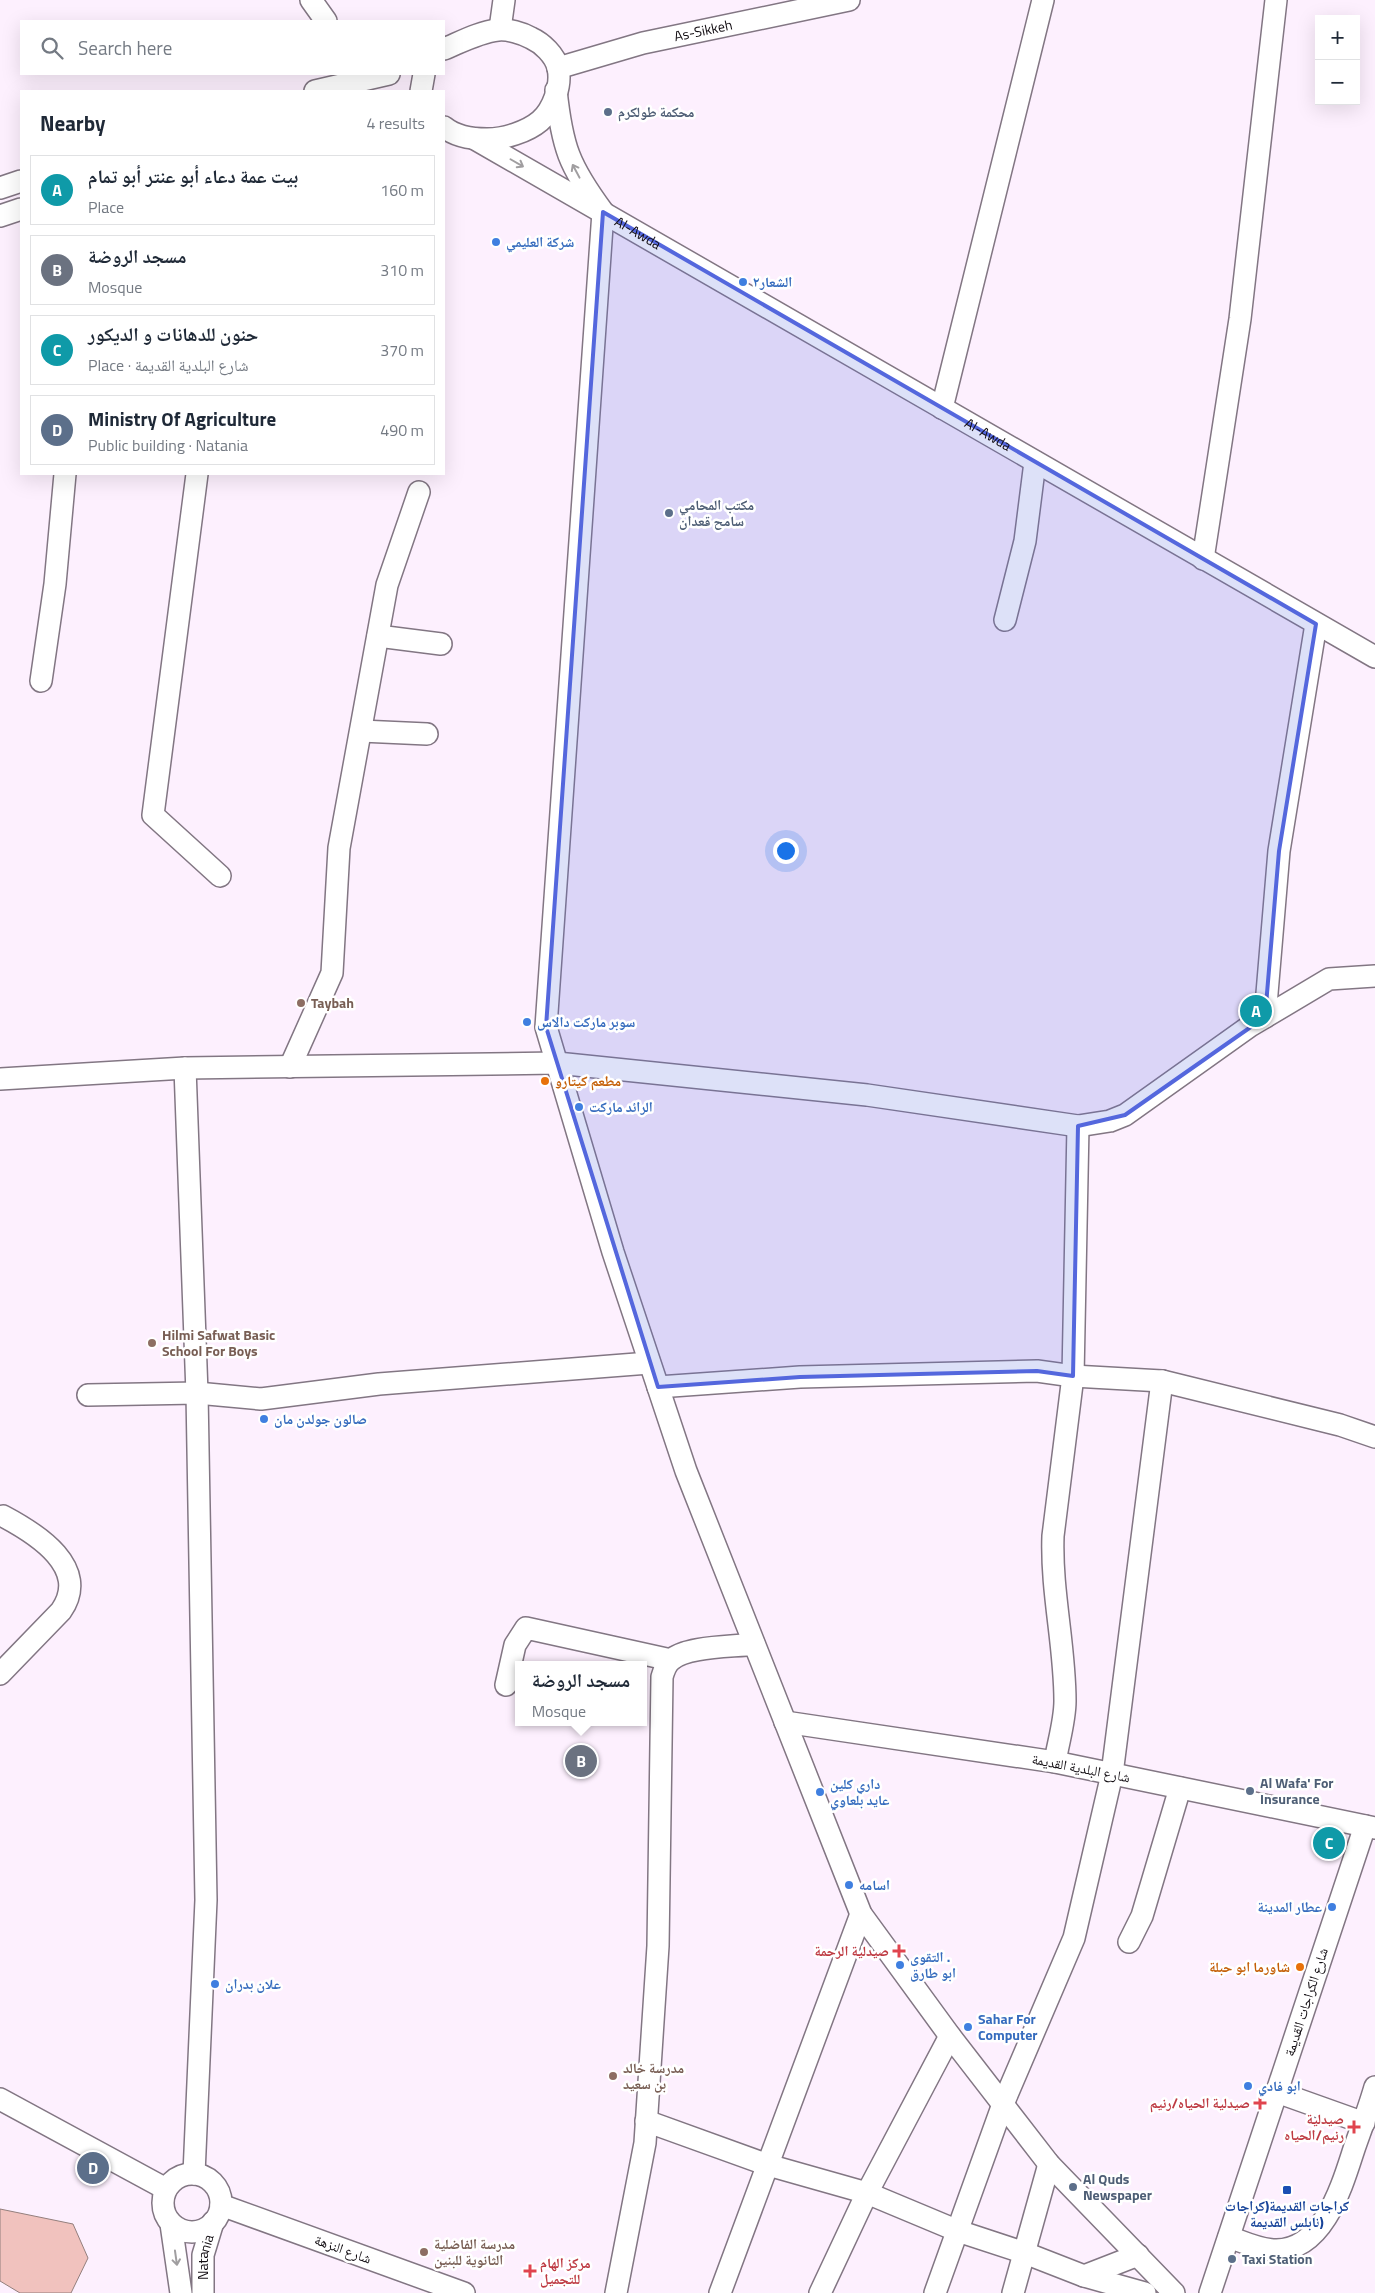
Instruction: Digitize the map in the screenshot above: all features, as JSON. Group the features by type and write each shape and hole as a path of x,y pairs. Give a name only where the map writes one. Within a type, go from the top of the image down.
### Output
{"street":[{"path":"311,0 325,20"},
{"path":"500,29 504,0"},
{"name":"As-Sikkeh","path":"558,68 643,43 849,0"},
{"path":"942,408 1043,0"},
{"path":"1203,559 1240,319 1276,0"},
{"path":"445,49 482,33 500,29 522,33 541,43 558,68 553,104 541,120 526,129 497,139 475,139 446,131"},
{"path":"318,90 384,75"},
{"path":"421,90 424,75"},
{"path":"556,90 560,124 568,154 577,173 603,212 546,1027 613,1252 686,1471 861,1914 950,2036 1050,2164 1174,2293"},
{"name":"Al-Awda","path":"475,139 1375,657"},
{"path":"0,188 20,181"},
{"path":"0,216 20,209"},
{"path":"1005,620 1025,541 1035,462"},
{"path":"41,681 55,584 65,475"},
{"path":"197,475 153,816 220,876"},
{"path":"290,1067 332,973 339,848 360,731 387,585 419,492"},
{"path":"1265,1017 1279,850 1316,624"},
{"path":"378,636 441,644"},
{"path":"360,731 427,734"},
{"path":"0,1079 185,1068 557,1063 867,1095 1078,1126 1110,1121 1125,1115 1265,1017 1329,979 1375,976"},
{"path":"185,1068 196,1393 206,1900 194,2174"},
{"path":"1055,1762 1065,1703 1061,1635 1053,1589 1053,1536 1073,1376 1078,1126"},
{"path":"88,1394 196,1393 261,1399 379,1384 649,1362"},
{"path":"658,1387 800,1377 1038,1371 1073,1376 1162,1381 1340,1424 1375,1437"},
{"path":"935,2293 1003,2104 1074,1938 1112,1774 1162,1381"},
{"path":"0,1674 61,1611 68,1599 70,1586 68,1572 61,1559 27,1530 3,1516"},
{"path":"506,1685 515,1645 526,1628 670,1660"},
{"path":"616,2293 645,2142 658,1946 662,1677 670,1660 682,1653 754,1644"},
{"name":"شارع البلدية القديمة","path":"785,1722 1055,1762 1370,1827"},
{"path":"1129,1942 1142,1916 1180,1788"},
{"name":"شارع الكراجات القديمة","path":"1210,2293 1277,2092 1370,1827"},
{"path":"720,2293 861,1914"},
{"path":"820,2293 867,2193 950,2036"},
{"path":"1229,2237 1274,2250 1292,2247 1314,2233 1333,2207 1364,2123 1375,2087"},
{"path":"1277,2092 1364,2123"},
{"path":"0,2099 166,2189"},
{"path":"646,2121 768,2165 867,2193 958,2232 1025,2253 1084,2276 1145,2293"},
{"path":"1013,2293 1050,2164"},
{"path":"194,2174 211,2181 220,2196 217,2214 197,2232 188,2232 171,2224 165,2216 162,2207 166,2189 178,2177 194,2174"},
{"name":"Natania","path":"203,2293 203,2255 217,2214"},
{"name":"شارع النزهة","path":"217,2214 464,2293"},
{"name":"Natania","path":"171,2224 181,2293"},
{"path":"1084,2276 1138,2255"}],"highlighted area":[{"path":"603,212 1316,624 1279,851 1265,1017 1125,1115 1078,1126 1073,1376 1037,1371 800,1377 658,1387 546,1027"}],"building":[{"path":"0,2209 73,2224 88,2258 71,2293 20,2293 0,2281"}],"place":[{"name":"محكمة طولكرم","path":"608,112"},
{"name":"شركة العليمي","path":"496,242"},
{"name":"الشعار٢","path":"743,282"},
{"name":"مكتب المحامي سامح قعدان","path":"669,513"},
{"name":"Taybah","path":"301,1003"},
{"name":"بيت عمة دعاء أبو عنتر أبو تمام","path":"1256,1011"},
{"name":"سوبر ماركت دالاس","path":"527,1022"},
{"name":"مطعم كيتارو","path":"545,1081"},
{"name":"الرائد ماركت","path":"579,1107"},
{"name":"Hilmi Safwat Basic School For Boys","path":"152,1343"},
{"name":"صالون جولدن مان","path":"264,1419"},
{"name":"مسجد الروضة","path":"581,1761"},
{"name":"Al Wafa' For Insurance","path":"1250,1791"},
{"name":"داري كلين عايد بلعاوي","path":"820,1792"},
{"name":"حنون للدهانات و الديكور","path":"1329,1843"},
{"name":"اسامه","path":"849,1885"},
{"name":"عطار المدينة","path":"1332,1907"},
{"name":"صيدلية الرحمة","path":"899,1951"},
{"name":"التقوى . ابو طارق","path":"900,1965"},
{"name":"شاورما ابو حبلة","path":"1300,1967"},
{"name":"علان بدران","path":"215,1984"},
{"name":"Sahar For Computer","path":"968,2027"},
{"name":"مدرسة خالد بن سعيد","path":"613,2076"},
{"name":"ابو فادي","path":"1248,2086"},
{"name":"صيدلية الحياه/رنيم","path":"1260,2103"},
{"name":"صيدلية رنيم/الحياه","path":"1354,2127"},
{"name":"Ministry Of Agriculture","path":"93,2168"},
{"name":"Al Quds Newspaper","path":"1073,2187"},
{"name":"كراجات القديمة(كراجات نابلس القديمة)","path":"1287,2190"},
{"name":"مدرسة الفاضلية الثانوية للبنين","path":"424,2252"},
{"name":"Taxi Station","path":"1232,2259"},
{"name":"مركز الهام للتجميل","path":"530,2271"}]}
